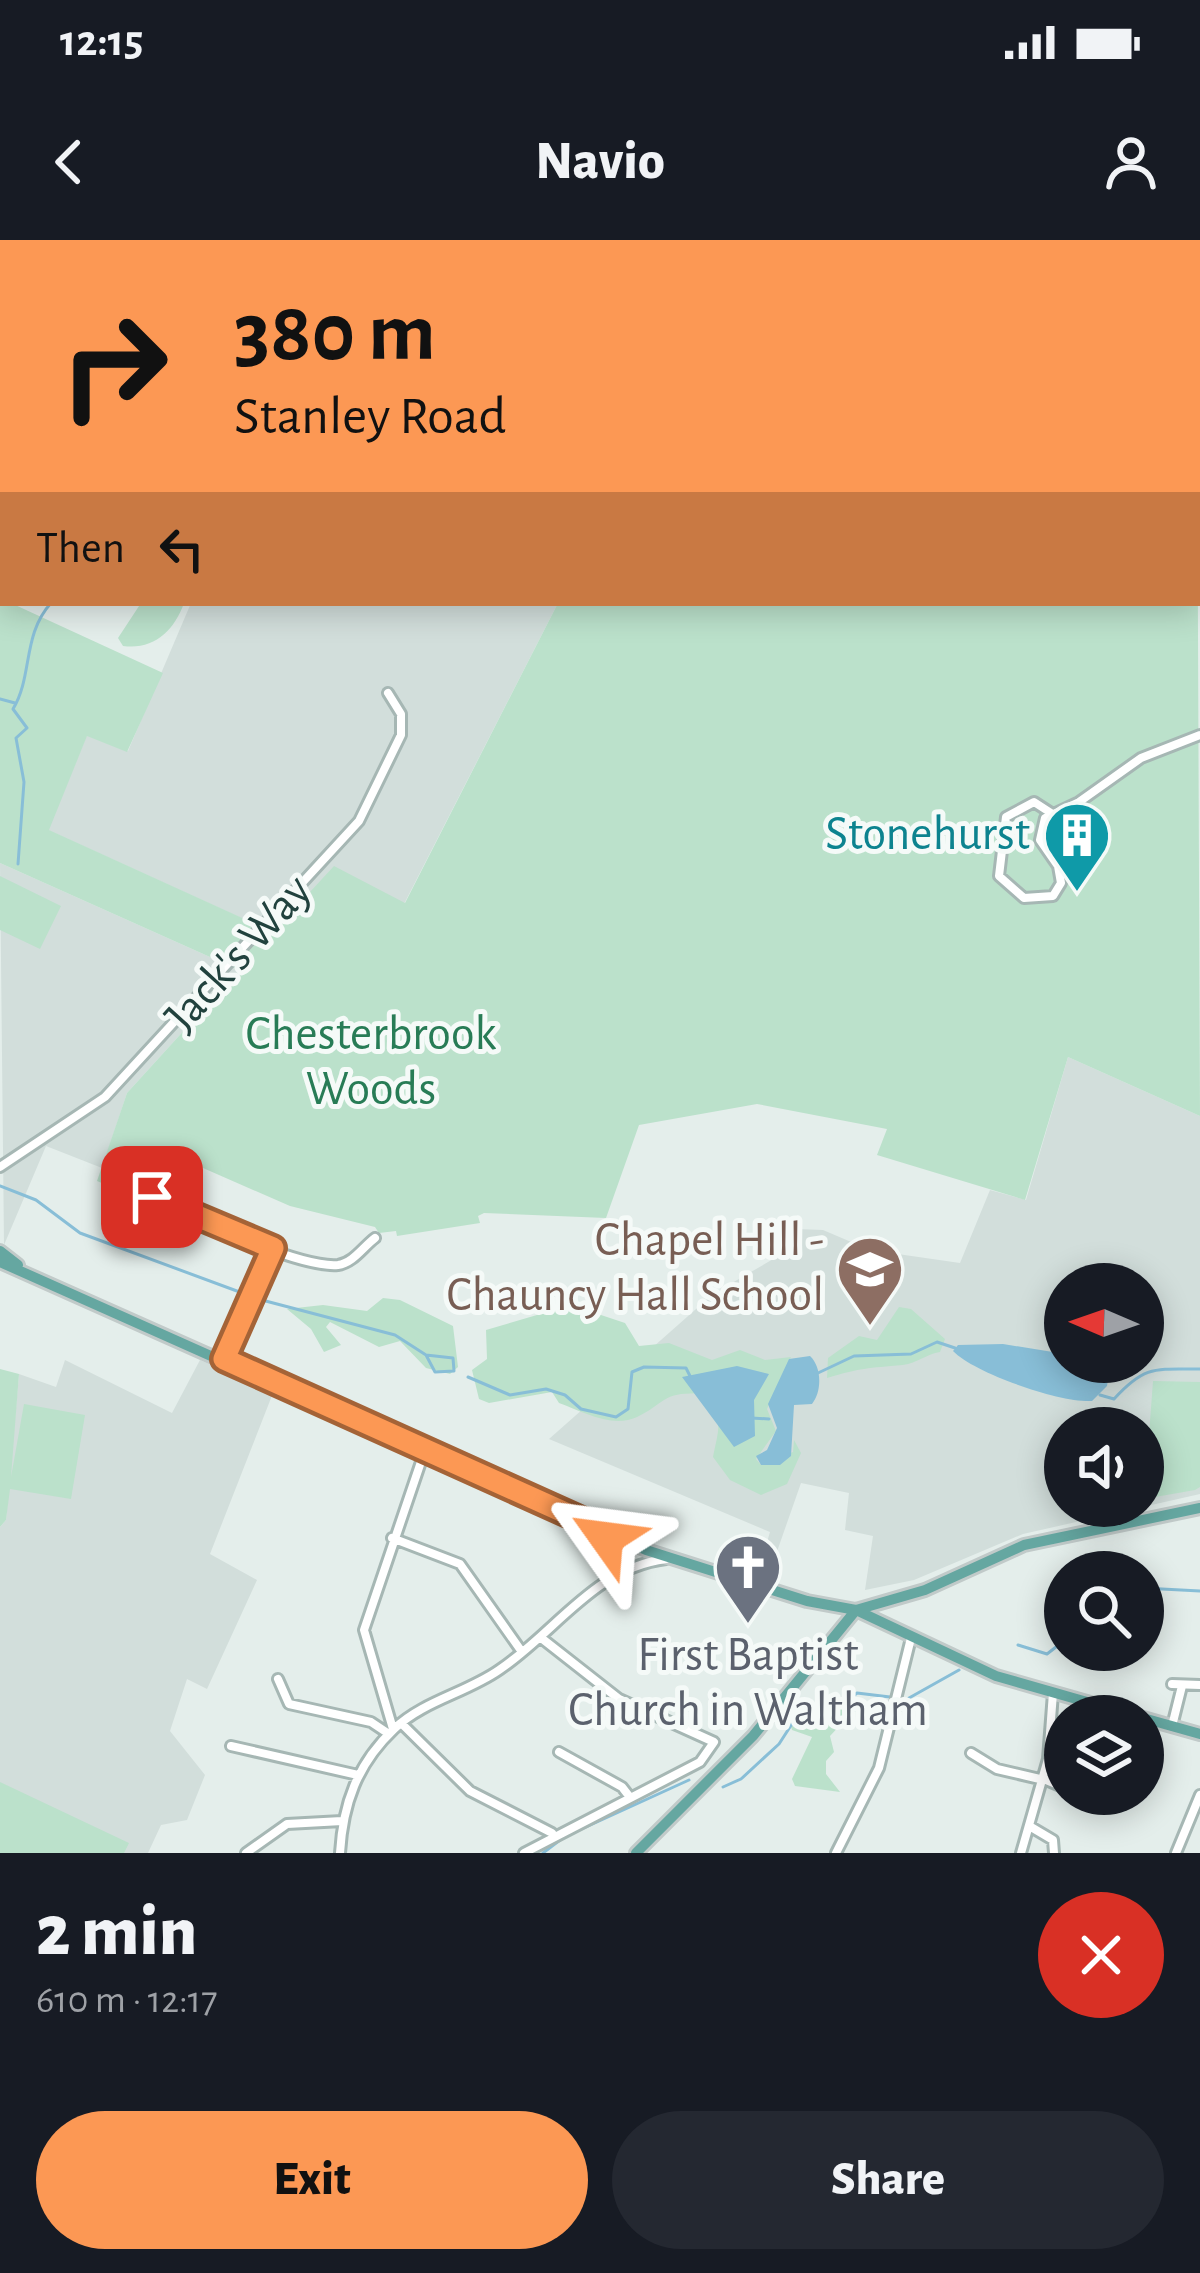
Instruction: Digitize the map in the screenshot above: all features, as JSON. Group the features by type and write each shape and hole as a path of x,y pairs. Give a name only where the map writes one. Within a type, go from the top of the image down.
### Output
{"main road":[{"path":"0,1251 36,1276"},
{"path":"0,1262 668,1559 778,1594 856,1610 996,1676 1060,1695"},
{"path":"636,1853 749,1741 856,1610 898,1598 1024,1545 1199,1508"},
{"path":"896,1630 889,1614 898,1598"},
{"path":"1164,1724 1200,1734"}],"street":[{"name":"Jack's Way","path":"0,1167 78,1118 136,1067 362,817 401,735 401,714 388,693"},
{"path":"1051,813 1034,802 1006,818 999,876 1024,898 1053,896 1061,884 1040,840 1042,824 1051,813 1079,802 1141,758 1200,735"},
{"path":"111,1180 273,1248 336,1265 352,1260 375,1238"},
{"path":"224,1359 273,1248"},
{"path":"395,1729 364,1630 425,1449"},
{"path":"599,1528 610,1548 606,1579"},
{"path":"392,1538 460,1564 522,1652"},
{"path":"340,1853 342,1821 358,1775 395,1729 488,1677 606,1579 628,1567 668,1559"},
{"path":"524,1853 700,1762 714,1742 619,1699 540,1637"},
{"path":"836,1853 879,1768 910,1638"},
{"path":"278,1679 290,1704 395,1729 470,1791 553,1834"},
{"path":"1172,1726 1177,1685 1200,1685"},
{"path":"389,1706 411,1716"},
{"path":"231,1746 358,1775"},
{"path":"559,1752 619,1784 628,1796"},
{"path":"970,1753 997,1769 1044,1780 1021,1853"},
{"path":"1176,1853 1200,1795"},
{"path":"246,1853 287,1824 342,1821"},
{"path":"1030,1827 1053,1840 1054,1853"}],"shaded area":[{"path":"190,606 556,606 404,904 389,898 274,933 48,830 87,735 128,751"},
{"path":"0,863 239,970 127,1093 102,1168 46,1146 4,1245"},
{"name":"Chapel Hill - Chauncy Hall School","path":"1068,1057 1200,1116 1200,1494 1164,1502 1164,1407 1044,1407 1044,1527 1054,1527 1023,1534 914,1580 865,1590 873,1536 845,1530 849,1493 801,1483 767,1580 757,1576 770,1532 549,1439 713,1294 794,1247 796,1229 823,1230 870,1250 960,1263 990,1190 1026,1200"},
{"path":"65,1360 172,1413 200,1360 273,1393 210,1554 257,1580 207,1689 187,1679 170,1731 205,1775 187,1820 161,1825 148,1853 0,1853 0,1527 6,1520 19,1374 56,1387"}],"green space":[{"name":"Chesterbrook Woods","path":"0,606 17,606 163,673 127,752 87,736 49,830 273,932 334,866 405,903 556,606 1198,606 1200,1116 1068,1057 1025,1200 877,1155 887,1129 757,1104 639,1125 606,1218 484,1213 478,1216 480,1223 397,1236 396,1231 379,1233 375,1227 290,1206 162,1150 140,1199 97,1181 127,1093 239,970 0,863"},
{"path":"139,606 183,606 175,622 153,642 123,646 118,638"},
{"path":"0,876 61,906 40,949 0,930"},
{"path":"383,1298 400,1300 453,1326 458,1367 450,1374 426,1368 400,1341 379,1347 330,1322 326,1327 341,1345 324,1352 311,1329 287,1309 323,1305 367,1311"},
{"path":"571,1305 625,1323 639,1346 669,1343 712,1360 740,1350 765,1360 791,1357 767,1409 776,1431 756,1459 761,1465 793,1452 794,1440 801,1453 787,1484 761,1495 730,1480 713,1457 718,1423 700,1394 671,1397 637,1417 618,1421 559,1403 552,1392 489,1403 479,1399 472,1370 487,1359 486,1330"},
{"path":"899,1307 911,1309 945,1339 940,1352 908,1364 827,1378 828,1358 859,1336 877,1340"},
{"path":"0,1369 19,1374 11,1477 24,1404 85,1415 71,1499 10,1489 6,1520 0,1527"},
{"path":"1200,1382 1200,1487 1195,1490 1164,1495 1164,1407 1151,1407 1153,1383"},
{"path":"849,1697 844,1721 830,1736 834,1752 826,1761 826,1774 840,1792 795,1786 792,1779 812,1737 792,1730 789,1720 797,1706 829,1712"},
{"path":"0,1782 129,1843 124,1853 0,1853"}],"water":[{"path":"1003,1344 1044,1351 1044,1383 1107,1386 1092,1401 1039,1392 964,1360 953,1351 958,1345"},
{"path":"810,1356 817,1366 819,1386 812,1404 794,1405 791,1456 780,1465 761,1465 756,1456 767,1450 777,1428 768,1404 789,1359"},
{"path":"737,1366 769,1374 754,1400 755,1436 734,1447 682,1377"}],"waterway":[{"path":"18,864 24,782 16,738 27,728 13,709 36,628 49,606"},
{"path":"0,699 15,703"},
{"path":"0,1186 36,1200 80,1233 245,1294"},
{"path":"258,1299 395,1335 426,1355 453,1358 454,1371 435,1372 426,1355"},
{"path":"818,1373 854,1356 911,1354 937,1342 955,1348"},
{"path":"468,1377 510,1395 546,1389 565,1395 581,1409 616,1417 628,1409 632,1372 644,1367 686,1368 690,1376"},
{"path":"1100,1395 1114,1399 1152,1371 1200,1369"},
{"path":"751,1418 769,1419"},
{"path":"1164,1589 1200,1591"},
{"path":"1018,1645 1044,1653"},
{"path":"909,1698 959,1670"},
{"path":"723,1787 741,1779 779,1744 799,1713 832,1713 857,1693 890,1697"},
{"path":"543,1853 564,1837 689,1780"}],"place":[{"name":"Stonehurst","path":"1077,894"},
{"name":"Chapel Hill - Chauncy Hall School","path":"870,1328"},
{"name":"First Baptist Church in Waltham","path":"748,1626"}],"route":[{"path":"152,1197 273,1248 224,1359 599,1528 606,1538"}]}
